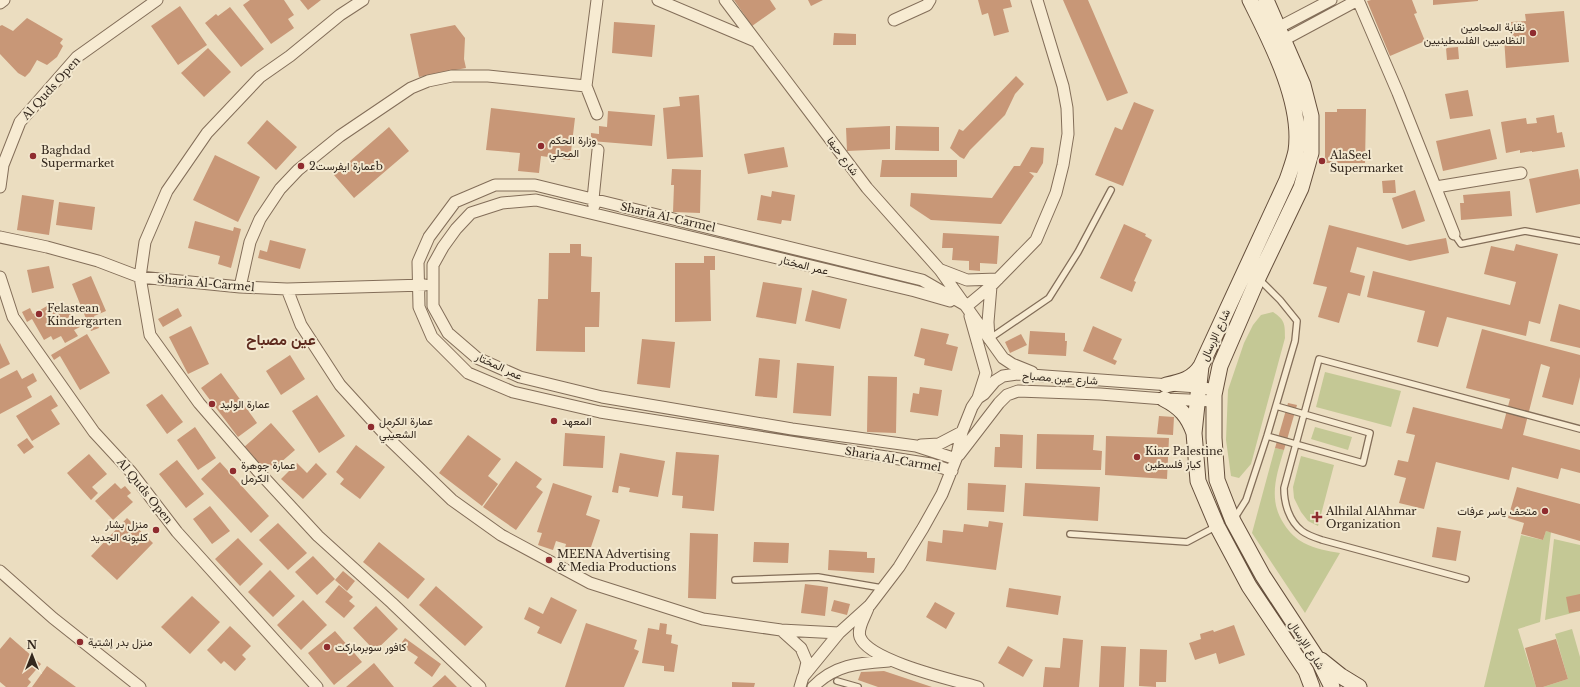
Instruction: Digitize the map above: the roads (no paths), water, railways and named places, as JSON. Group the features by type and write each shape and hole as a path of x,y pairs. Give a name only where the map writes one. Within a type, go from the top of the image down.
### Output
{"main road":[{"name":"شارع الإرسال","path":"1250,0 1275,37 1303,85 1311,116 1311,153 1301,188 1258,278 1220,366 1214,396 1214,438 1217,480 1233,521 1264,576 1320,663 1332,687"},
{"name":"شارع الإرسال","path":"1266,0 1296,116 1296,151 1287,180 1201,366 1194,433 1198,481 1217,526 1250,586 1306,671 1312,687"},
{"path":"1194,433 1189,419 1173,404 1165,392 1197,373 1201,366"},
{"path":"1315,655 1341,676 1359,687"}],"street":[{"path":"0,3 4,0"},
{"name":"Al Quds Open","path":"0,187 3,165 20,122 77,57 157,0"},
{"path":"363,0 340,15 290,56 260,77 207,133 167,191 145,242 140,277 150,335 199,403 257,470 318,536 392,603 480,687"},
{"path":"597,0 586,86 597,114"},
{"path":"658,0 756,41"},
{"name":"شارع حيفا","path":"725,0 867,188 940,270 1003,358 1012,364 1042,376"},
{"path":"894,20 927,5 930,0"},
{"path":"1018,391 1005,387 994,381 986,373 967,306 995,282 1036,240 1056,193 1064,165 1068,134 1064,86 1037,0"},
{"path":"1275,37 1331,0"},
{"path":"1275,37 1358,0 1398,93 1454,234"},
{"path":"240,287 250,242 260,219 280,189 298,170 340,136 411,88 452,76 488,76 586,86"},
{"path":"595,215 593,199 598,150"},
{"path":"1436,187 1521,173"},
{"name":"Sharia Al-Carmel","path":"952,471 931,464 600,412 513,392 468,373 432,337 419,307 418,262 429,237 455,202 496,185 535,185 922,280 967,306"},
{"name":"عمر المختار","path":"956,459 916,446 792,429 602,397 520,377 477,358 448,333 433,306 433,265 443,247 456,229 471,213 502,203 536,200 915,291 967,306"},
{"name":"Sharia Al-Carmel","path":"0,237 47,247 98,261 140,277 240,287 287,289 433,285"},
{"path":"922,280 932,272 929,258"},
{"path":"940,270 967,280 995,282"},
{"name":"Al Quds Open","path":"0,277 13,317 94,432 131,472 177,532 316,687"},
{"path":"989,339 988,322 995,282"},
{"path":"287,289 301,325 340,385 391,441 452,500 501,535 590,583 703,619 781,630 839,633"},
{"path":"978,398 986,373"},
{"name":"شارع عين مصباح","path":"801,682 839,633 870,605 899,567 942,494 952,471 962,432 972,407 978,398 984,394 994,381 1003,376 1017,374 1165,392 1214,396"},
{"name":"شارع عين مصباح","path":"956,459 999,402 1008,394 1018,391 1100,394 1165,392"},
{"path":"916,446 939,444 962,432"},
{"path":"0,571 53,618 140,687"},
{"path":"870,605 859,628 860,638 867,647 890,661 978,687"},
{"path":"781,630 801,648 807,662 801,682"},
{"path":"813,687 819,680 839,669 855,663 890,661"}],"lane":[{"path":"989,339 1049,298 1078,252 1111,190"},
{"path":"1454,234 1460,244 1525,231 1580,241"},
{"path":"1233,521 1246,500 1267,436 1295,341 1297,321 1280,300 1258,278"},
{"path":"1466,579 1322,540 1302,531 1291,516 1284,502 1284,488 1319,359 1580,429"},
{"path":"1267,436 1362,463 1370,433 1276,406"},
{"path":"1070,534 1187,542 1217,526"},
{"path":"735,580 818,577 883,588"},
{"path":"837,680 858,687"}],"place":[{"name":"نقابة المحامين النظاميين الفلسطينيين","path":"1533,33"},
{"name":"وزارة الحكم المحلي","path":"541,146"},
{"name":"Baghdad Supermarket","path":"33,156"},
{"name":"AlaSeel Supermarket","path":"1322,161"},
{"name":"عمارة ايفرست2b","path":"301,166"},
{"name":"Felastean Kindergarten","path":"39,314"},
{"name":"عمارة الوليد","path":"212,404"},
{"name":"المعهد","path":"554,421"},
{"name":"عمارة الكرمل الشعيبي","path":"371,427"},
{"name":"Kiaz Palestine كياز فلسطين","path":"1137,457"},
{"name":"عمارة جوهرة الكرمل","path":"233,471"},
{"name":"متحف ياسر عرفات","path":"1545,511"},
{"name":"Alhilal AlAhmar Organization","path":"1317,517"},
{"name":"منزل بشار كلبونه الجديد","path":"156,530"},
{"name":"MEENA Advertising & Media Productions","path":"549,560"},
{"name":"منزل بدر إشتية","path":"80,642"},
{"name":"كافور سوبرماركت","path":"327,647"}],"district":[{"name":"عين مصباح","path":"281,340"}]}
